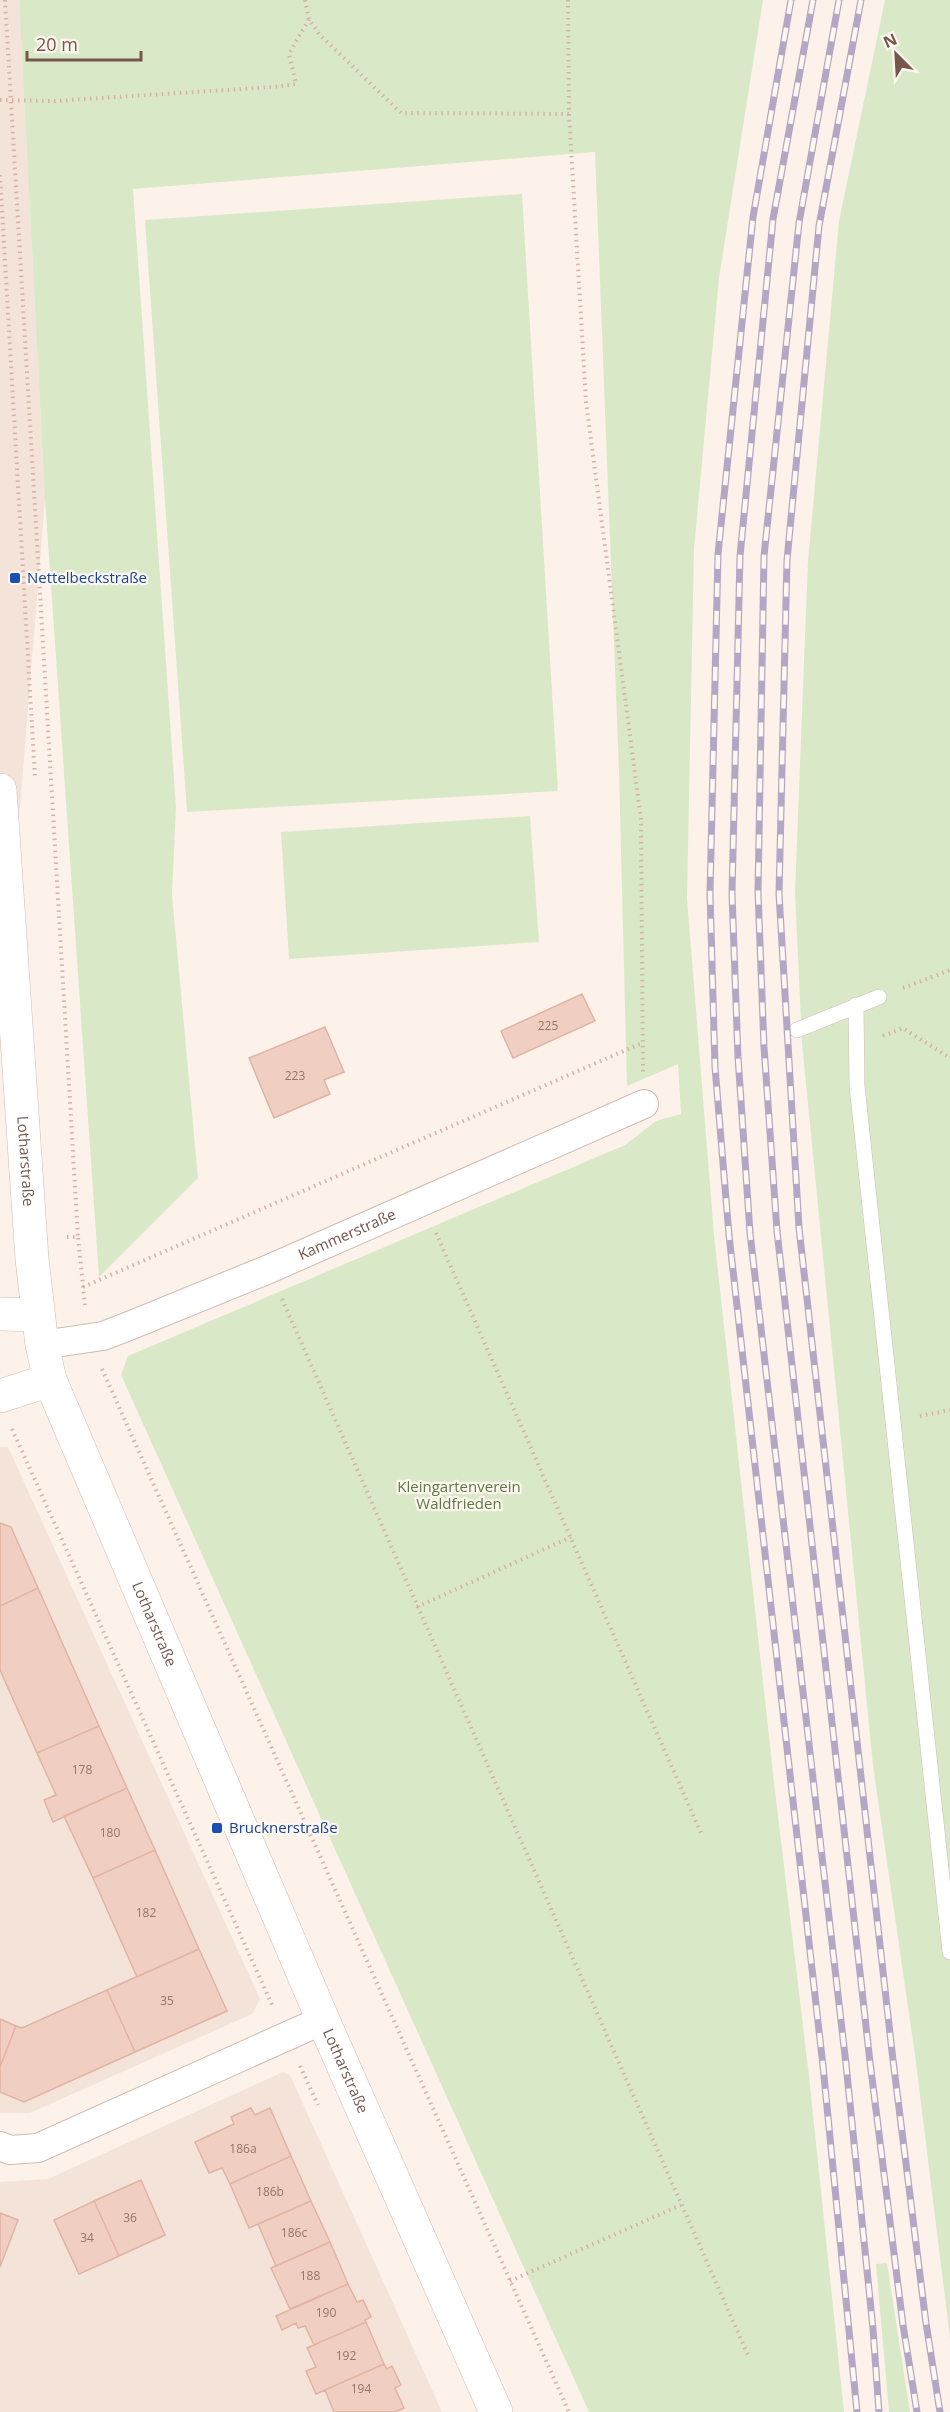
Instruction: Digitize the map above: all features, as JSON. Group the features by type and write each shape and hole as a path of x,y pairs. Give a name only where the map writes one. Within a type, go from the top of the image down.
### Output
{"street":[{"name":"Lotharstraße","path":"0,790 32,1258 40,1330 50,1380 323,2020 496,2412"},
{"name":"Kammerstraße","path":"0,1314 40,1330 88,1339 129,1326 269,1269 644,1104"},
{"path":"0,1396 50,1380"},
{"path":"0,2146 10,2150 38,2148 323,2020"}],"lane":[{"path":"796,1030 879,997"},
{"path":"856,1005 857,1086 950,1952"}],"path":[{"path":"5,0 78,1237"},
{"path":"305,0 309,19 319,34 400,113 569,114"},
{"path":"568,0 569,114 585,402 641,819 644,1104"},
{"path":"0,100 54,101 296,84 289,54 309,19"},
{"path":"879,997 950,970"},
{"path":"903,1028 950,1058"},
{"path":"83,1287 642,1043"},
{"path":"423,1202 701,1833"},
{"path":"269,1269 748,2355"},
{"path":"88,1339 569,2412"},
{"path":"0,1396 16,1437 321,2112"},
{"path":"417,1607 571,1538"},
{"path":"510,2281 681,2205"}],"shaded area":[{"path":"0,0 19,0 45,499 0,1054"},
{"path":"0,1447 8,1447 260,1999 252,2014 30,2113 0,2113"},
{"path":"283,2072 290,2075 442,2412 0,2412 0,2182 48,2179"}],"green space":[{"name":"Kleingartenverein Waldfrieden","path":"19,0 763,0 719,278 694,549 687,898 714,1235 809,2076 844,2412 589,2412 121,1375 128,1356 625,1145 656,1121 681,1114 678,1064 627,1086 619,772 595,152 133,189 176,807 172,895 198,1178 99,1277 45,499"},
{"path":"885,0 950,0 950,2338 915,2055 873,1766 802,1043 795,892 808,561 839,221"},
{"path":"522,194 558,791 187,812 145,220"},
{"path":"530,816 539,942 289,959 281,832"},
{"path":"887,2263 910,2412 889,2412 876,2264"}],"building":[{"path":"582,994 595,1021 513,1058 501,1031"},
{"path":"325,1027 344,1072 324,1080 330,1094 274,1118 249,1058"},
{"path":"0,1523 11,1527 38,1588 0,1606"},
{"path":"38,1588 99,1726 37,1753 0,1670 0,1606"},
{"path":"99,1726 127,1788 53,1822 44,1800 56,1795 37,1753"},
{"path":"127,1788 155,1850 93,1878 64,1816"},
{"path":"155,1850 199,1949 137,1977 93,1878"},
{"path":"199,1949 227,2011 135,2052 107,1990"},
{"path":"107,1990 135,2052 24,2102 0,2092 0,2067 16,2026 22,2028"},
{"path":"0,2019 16,2026 0,2067"},
{"path":"251,2108 255,2115 270,2108 291,2156 230,2184 222,2168 209,2173 195,2142 234,2124 231,2117"},
{"path":"291,2156 311,2201 249,2228 230,2184"},
{"path":"141,2180 165,2235 119,2256 94,2201"},
{"path":"94,2201 119,2256 79,2274 54,2220"},
{"path":"311,2201 330,2242 276,2266 258,2224"},
{"path":"0,2213 18,2220 0,2267"},
{"path":"330,2242 348,2284 290,2309 271,2268"},
{"path":"348,2284 357,2302 363,2300 371,2317 365,2320 366,2322 314,2345 305,2326 298,2328 296,2323 282,2330 276,2316"},
{"path":"366,2322 384,2364 316,2394 306,2371 316,2367 307,2348"},
{"path":"384,2364 387,2369 392,2366 401,2385 395,2388 404,2408 395,2412 334,2412 325,2390"}],"railway":[{"path":"791,0 753,217 718,554 710,893 715,1067 729,1235 823,2066 857,2412"},
{"path":"813,0 773,219 740,556 732,894 738,1057 750,1233 846,2064 873,2329 879,2412"},
{"path":"839,0 799,223 764,556 758,892 764,1047 777,1231 870,2062 903,2325 917,2412"},
{"path":"861,0 819,226 787,560 779,894 799,1228 893,2060 926,2323 940,2412"}],"place":[{"name":"Nettelbeckstraße","path":"15,578"},
{"name":"Brucknerstraße","path":"217,1828"}]}
